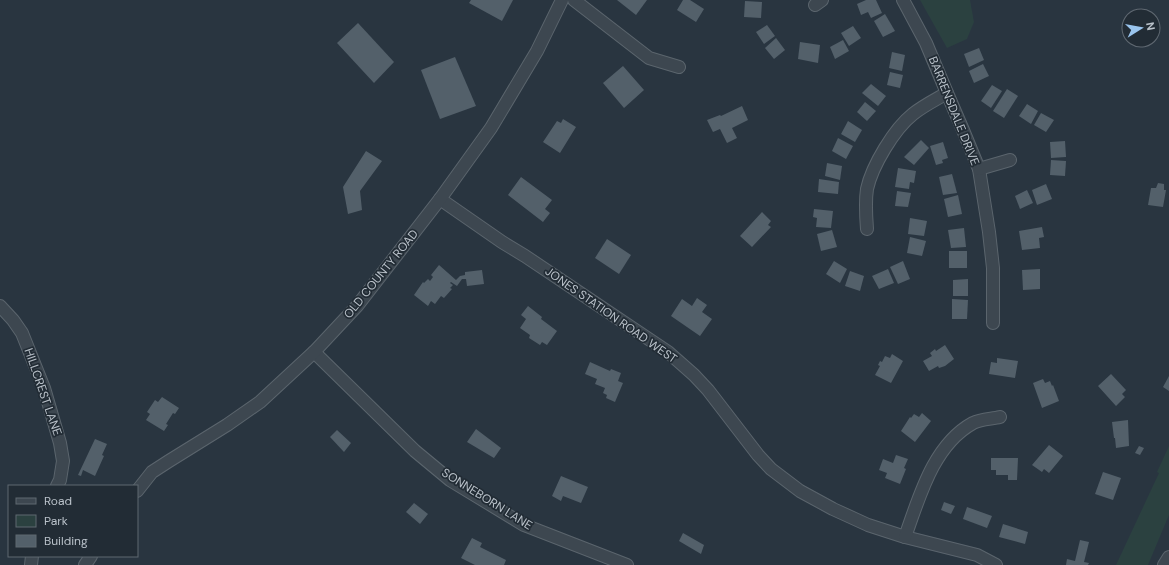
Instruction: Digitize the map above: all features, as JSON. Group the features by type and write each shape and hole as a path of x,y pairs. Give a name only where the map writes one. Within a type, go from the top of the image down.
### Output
{"street":[{"name":"OLD COUNTY ROAD","path":"138,490 152,472 174,457 227,426 260,402 314,352 357,306 440,199 491,128 537,51 562,0"},
{"path":"574,0 649,58 679,67"},
{"name":"BARRENSDALE DRIVE","path":"903,0 926,43 978,169 989,232 993,268 993,323"},
{"path":"867,229 867,190 879,157 899,129 912,115 927,104 947,93"},
{"path":"978,169 1010,160"},
{"name":"JONES STATION ROAD WEST","path":"440,199 668,352 694,374 771,469 800,491 833,510 868,525 904,538 977,555 996,565"},
{"name":"HILLCREST LANE","path":"0,306 14,320 22,333 44,388 60,443 63,461 58,485"},
{"name":"SONNEBORN LANE","path":"314,352 415,451 450,480 524,525 627,565"},
{"path":"904,538 920,495 935,462 952,441 966,428 975,422 1000,417"},
{"path":"1164,565 1169,557"}],"green space":[{"path":"920,0 970,0 974,22 967,39 947,48"},
{"path":"1169,446 1169,515 1148,565 1116,565 1159,473 1157,472"}],"building":[{"path":"471,0 513,0 502,21 469,3"},
{"path":"617,0 647,0 636,15"},
{"path":"683,0 690,0 704,9 696,22 677,10"},
{"path":"866,0 876,0 882,13 871,18 868,12 861,15 857,4"},
{"path":"745,1 762,2 761,18 744,17"},
{"path":"885,14 895,31 883,37 874,21"},
{"path":"358,23 394,62 374,83 337,43"},
{"path":"767,25 775,36 764,44 756,32"},
{"path":"853,26 861,38 849,46 841,33"},
{"path":"776,38 785,50 774,59 765,48"},
{"path":"843,40 849,51 835,59 830,47"},
{"path":"800,42 820,45 818,63 798,59"},
{"path":"979,48 984,60 969,67 964,54"},
{"path":"892,52 905,55 902,71 889,68"},
{"path":"455,57 476,106 440,119 421,70"},
{"path":"983,64 989,76 974,83 969,71"},
{"path":"623,66 644,90 624,108 603,83"},
{"path":"890,72 903,75 900,88 887,85"},
{"path":"871,84 886,96 878,106 862,93"},
{"path":"992,85 1002,91 991,108 981,101"},
{"path":"1007,89 1018,96 1004,118 993,111"},
{"path":"865,102 876,111 867,121 857,112"},
{"path":"1027,104 1038,111 1031,124 1019,116"},
{"path":"742,106 748,120 732,128 737,138 727,143 720,129 713,132 707,120 720,115 721,116"},
{"path":"1041,113 1054,120 1046,132 1034,125"},
{"path":"563,119 576,127 560,153 543,142 557,121 561,123"},
{"path":"848,121 862,130 855,142 841,134"},
{"path":"838,138 853,146 846,159 832,151"},
{"path":"921,140 929,148 914,165 904,157"},
{"path":"1065,141 1066,157 1051,158 1050,142"},
{"path":"943,142 948,158 942,160 943,163 936,165 930,146"},
{"path":"366,151 382,161 360,191 362,210 348,214 343,187"},
{"path":"1051,160 1066,161 1065,176 1050,175"},
{"path":"827,163 842,166 840,180 825,176"},
{"path":"898,168 916,171 914,183 910,182 909,189 895,187"},
{"path":"952,174 957,193 943,195 939,177"},
{"path":"521,177 552,200 545,209 550,213 543,222 508,195"},
{"path":"819,179 839,182 838,194 818,192"},
{"path":"1158,183 1164,184 1164,190 1166,190 1163,207 1148,205 1151,188 1156,188"},
{"path":"1046,184 1052,199 1037,205 1032,190"},
{"path":"1027,190 1033,203 1020,209 1015,196"},
{"path":"897,191 911,193 908,207 895,206"},
{"path":"958,195 962,214 948,217 944,199"},
{"path":"814,209 833,211 831,228 816,227 817,218 813,217"},
{"path":"762,212 771,221 768,225 771,227 752,247 740,236"},
{"path":"910,218 927,221 924,236 908,234"},
{"path":"1042,227 1044,237 1039,238 1040,248 1022,250 1019,231"},
{"path":"964,228 966,247 951,248 948,230"},
{"path":"832,230 837,247 821,251 817,234"},
{"path":"910,237 926,241 922,256 907,253"},
{"path":"607,239 631,255 619,274 595,258"},
{"path":"949,251 967,251 967,268 949,268"},
{"path":"834,261 847,269 840,283 826,274"},
{"path":"903,261 910,279 898,284 890,267"},
{"path":"439,265 456,280 460,276 465,275 465,272 482,270 484,284 467,286 466,279 462,279 457,286 451,282 450,283 453,285 450,288 452,289 444,298 441,296 435,304 431,301 428,306 414,295 423,282 424,283 428,279 430,281 433,277 431,275"},
{"path":"888,269 894,283 879,289 872,276"},
{"path":"1040,269 1040,289 1023,290 1022,270"},
{"path":"850,271 864,276 860,291 845,286"},
{"path":"968,279 968,296 953,296 953,280"},
{"path":"697,298 707,305 702,312 712,319 700,336 671,316 682,299 692,306"},
{"path":"952,299 968,300 967,319 952,319"},
{"path":"528,306 542,317 541,319 557,331 547,345 542,342 540,345 529,338 530,335 520,328 526,319 521,315"},
{"path":"945,345 954,359 945,366 939,368 938,366 929,371 923,361 932,356 930,353 935,349 936,351"},
{"path":"892,354 903,361 891,383 875,375 880,366 878,365 880,361 882,362 885,356 890,358"},
{"path":"997,358 1018,361 1015,378 989,374 991,362 997,363"},
{"path":"590,362 610,371 611,369 621,373 618,381 623,383 615,402 606,398 607,395 603,393 605,388 595,384 597,379 585,374"},
{"path":"1111,374 1126,390 1122,394 1125,397 1116,406 1098,386"},
{"path":"1169,376 1169,391 1163,387"},
{"path":"1043,379 1045,383 1050,381 1052,386 1053,385 1059,401 1042,408 1033,383"},
{"path":"162,397 179,408 175,414 173,413 166,424 168,425 164,431 146,420 150,414 147,412 155,400 158,402"},
{"path":"922,413 931,421 915,442 901,431 910,417 911,418 914,414 919,417"},
{"path":"1128,420 1129,446 1116,448 1112,422"},
{"path":"476,429 501,448 494,458 467,442"},
{"path":"337,430 351,443 344,452 330,437"},
{"path":"95,439 107,444 102,455 104,456 95,476 83,470 81,476 78,475"},
{"path":"1049,445 1063,456 1049,473 1044,469 1042,472 1032,465"},
{"path":"1139,446 1144,448 1140,455 1135,453"},
{"path":"896,455 908,459 900,484 885,478 887,473 879,470 883,459 893,463"},
{"path":"991,458 1018,458 1017,480 1008,480 1008,475 996,475 996,470 991,470"},
{"path":"1103,472 1121,478 1113,500 1095,494"},
{"path":"561,476 588,487 581,503 563,496 561,501 552,496"},
{"path":"944,502 955,506 951,514 941,510"},
{"path":"414,503 428,514 420,524 406,512"},
{"path":"967,507 992,516 987,528 963,519"},
{"path":"1003,524 1028,532 1025,544 999,537"},
{"path":"683,533 704,545 701,554 679,541"},
{"path":"472,538 482,543 480,547 506,560 504,565 475,565 461,558"},
{"path":"1080,540 1089,542 1084,562 1089,563 1088,565 1066,565 1067,559 1075,561"}]}
